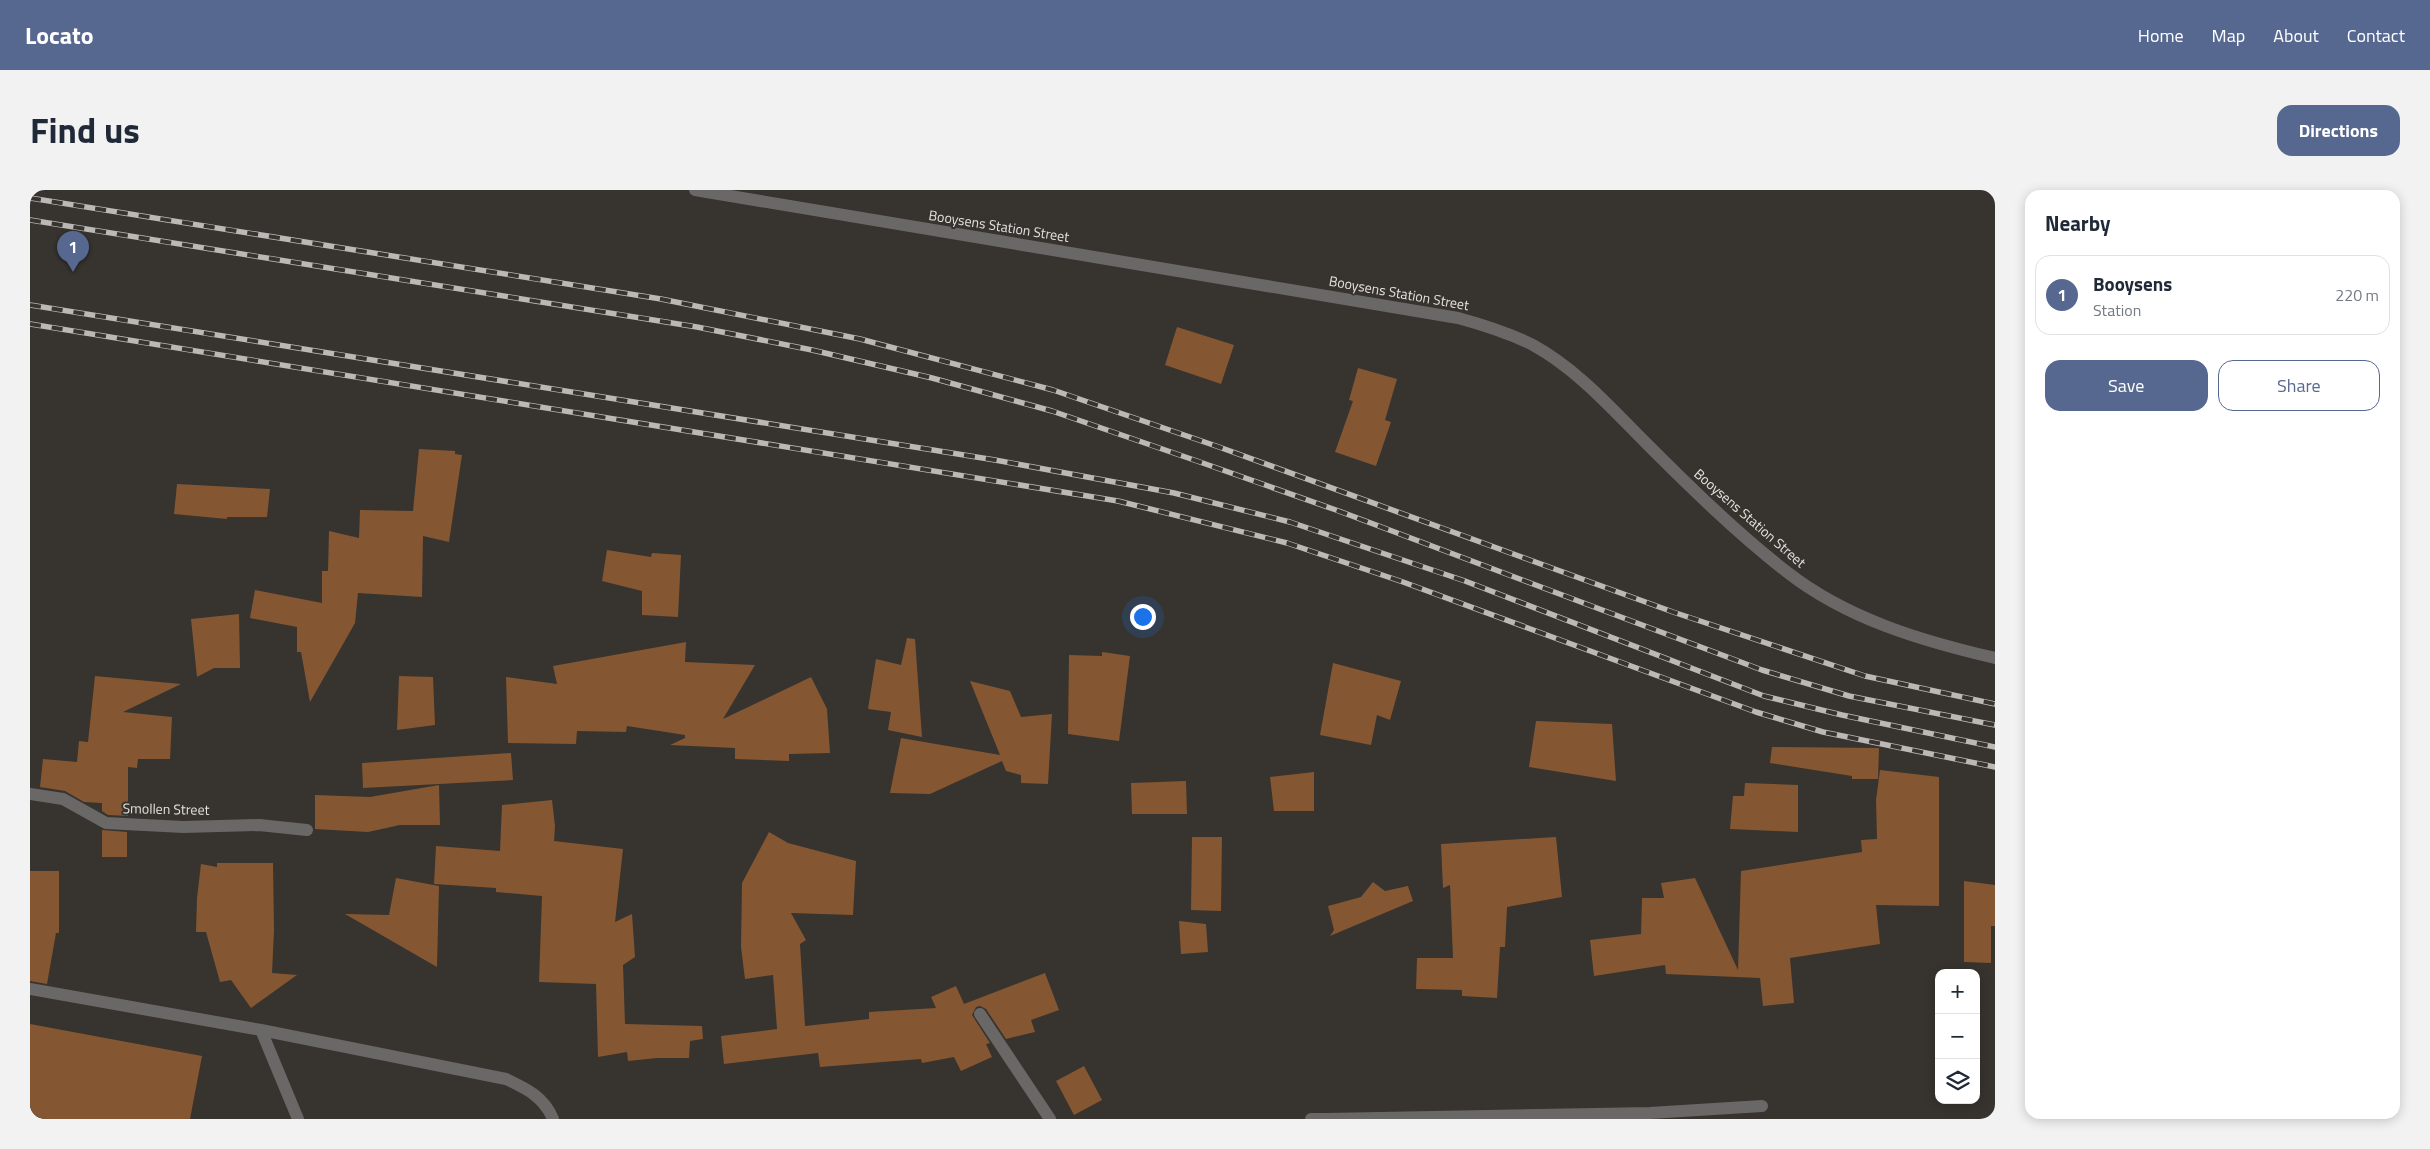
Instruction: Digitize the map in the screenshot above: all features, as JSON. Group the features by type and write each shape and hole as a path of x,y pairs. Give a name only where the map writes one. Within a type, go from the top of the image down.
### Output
{"street":[{"name":"Booysens Station Street","path":"695,190 1449,316 1498,330 1533,345 1591,387 1696,494 1761,551 1819,594 1855,614 1905,633 1953,648 1995,658"},
{"name":"Smollen Street","path":"30,794 63,799 106,823 183,827 259,824 308,830"},
{"path":"30,989 261,1030 506,1079 529,1089 547,1106 553,1119"},
{"path":"980,1014 1050,1119"},
{"path":"261,1030 298,1119"},
{"path":"1311,1119 1651,1116 1762,1106"}],"building":[{"path":"1177,327 1234,345 1221,384 1165,365"},
{"path":"1358,368 1397,379 1385,420 1391,422 1376,466 1335,452 1353,401 1349,400"},
{"path":"419,449 455,451 455,454 462,455 449,542 423,536 422,597 358,593 355,623 310,702 301,652 297,652 297,627 250,618 255,590 322,603 322,571 328,571 329,531 359,538 360,510 413,511"},
{"path":"177,484 270,489 267,517 227,517 227,519 174,514"},
{"path":"607,550 651,557 652,553 681,555 678,617 642,615 642,591 602,581"},
{"path":"239,614 240,668 214,668 197,677 191,619"},
{"path":"907,638 915,639 922,737 888,730 891,712 868,709 876,659 901,665"},
{"path":"686,642 685,662 755,665 723,719 811,677 827,709 830,753 789,754 789,761 735,759 735,748 670,745 685,738 685,735 627,726 626,732 577,731 576,744 508,743 506,677 557,684 553,666"},
{"path":"1102,652 1130,656 1119,741 1068,734 1069,655 1102,656"},
{"path":"1333,663 1401,681 1390,720 1377,715 1371,745 1320,735"},
{"path":"95,676 181,684 123,712 172,717 170,759 138,759 137,768 128,767 128,816 108,815 102,811 102,803 84,802 65,791 40,787 43,759 77,762 79,741 88,742"},
{"path":"399,676 433,677 435,725 397,730"},
{"path":"970,681 1010,691 1021,717 1052,714 1048,784 1021,783 1021,775 1006,771 1002,761 930,794 890,793 901,738 1000,755"},
{"path":"1536,721 1612,724 1616,781 1529,767"},
{"path":"1772,747 1879,748 1878,779 1852,779 1852,776 1770,763"},
{"path":"511,753 513,780 363,788 362,763"},
{"path":"1880,770 1939,777 1939,906 1876,905 1880,944 1790,958 1794,1003 1763,1006 1760,978 1666,974 1665,965 1594,976 1590,940 1641,934 1642,898 1664,898 1661,883 1695,878 1738,970 1741,871 1862,852 1861,840 1877,839 1876,800"},
{"path":"1314,772 1314,811 1274,811 1270,777"},
{"path":"1186,781 1187,814 1132,814 1131,783"},
{"path":"1745,783 1798,785 1798,832 1730,829 1733,796 1744,796"},
{"path":"439,785 440,825 400,825 368,832 315,829 315,795 370,797"},
{"path":"552,800 555,826 554,841 623,849 615,922 632,914 635,957 623,965 625,1024 702,1026 703,1039 690,1041 689,1058 657,1058 628,1061 627,1052 598,1057 596,984 539,982 542,896 496,892 496,888 434,884 436,846 500,851 502,805"},
{"path":"102,830 127,832 127,857 102,857"},
{"path":"769,832 788,843 856,861 853,915 791,913 806,940 800,944 805,1026 869,1019 869,1012 936,1008 931,997 956,986 964,1004 1045,973 1059,1010 1031,1020 1035,1032 1006,1039 986,1009 980,1006 976,1007 972,1015 990,1043 986,1044 992,1057 961,1071 954,1057 922,1063 921,1059 820,1067 818,1053 724,1064 721,1036 777,1029 773,975 745,979 741,947 742,883"},
{"path":"1192,837 1222,837 1221,911 1191,910"},
{"path":"1556,837 1562,897 1507,907 1505,947 1500,947 1497,998 1462,996 1462,990 1416,989 1417,958 1453,958 1450,885 1443,888 1441,844"},
{"path":"217,863 273,863 274,931 272,973 297,975 251,1008 231,980 220,982 206,932 196,932 201,864 217,867"},
{"path":"30,871 59,871 59,933 56,933 47,984 30,981"},
{"path":"396,878 439,886 437,967 345,914 389,915"},
{"path":"1964,881 1995,885 1995,926 1991,926 1991,963 1964,962"},
{"path":"1373,882 1385,891 1408,886 1413,901 1330,936 1334,930 1328,906 1361,897"},
{"path":"1179,921 1206,924 1208,952 1181,954"},
{"path":"30,1024 202,1056 190,1119 30,1119"},
{"path":"1084,1066 1102,1100 1074,1115 1056,1081"}],"railway":[{"path":"30,198 661,299 860,339 1053,390 1219,447 1673,612 1865,676 1995,704"},
{"path":"30,220 697,327 812,350 932,378 1052,411 1197,461 1336,510 1762,670 1849,696 1995,725"},
{"path":"30,305 995,460 1174,493 1290,522 1465,581 1764,696 1842,715 1995,747"},
{"path":"30,324 1118,501 1287,543 1403,582 1756,712 1823,732 1995,767"}],"place":[{"name":"Booysens","path":"73,272"}]}
